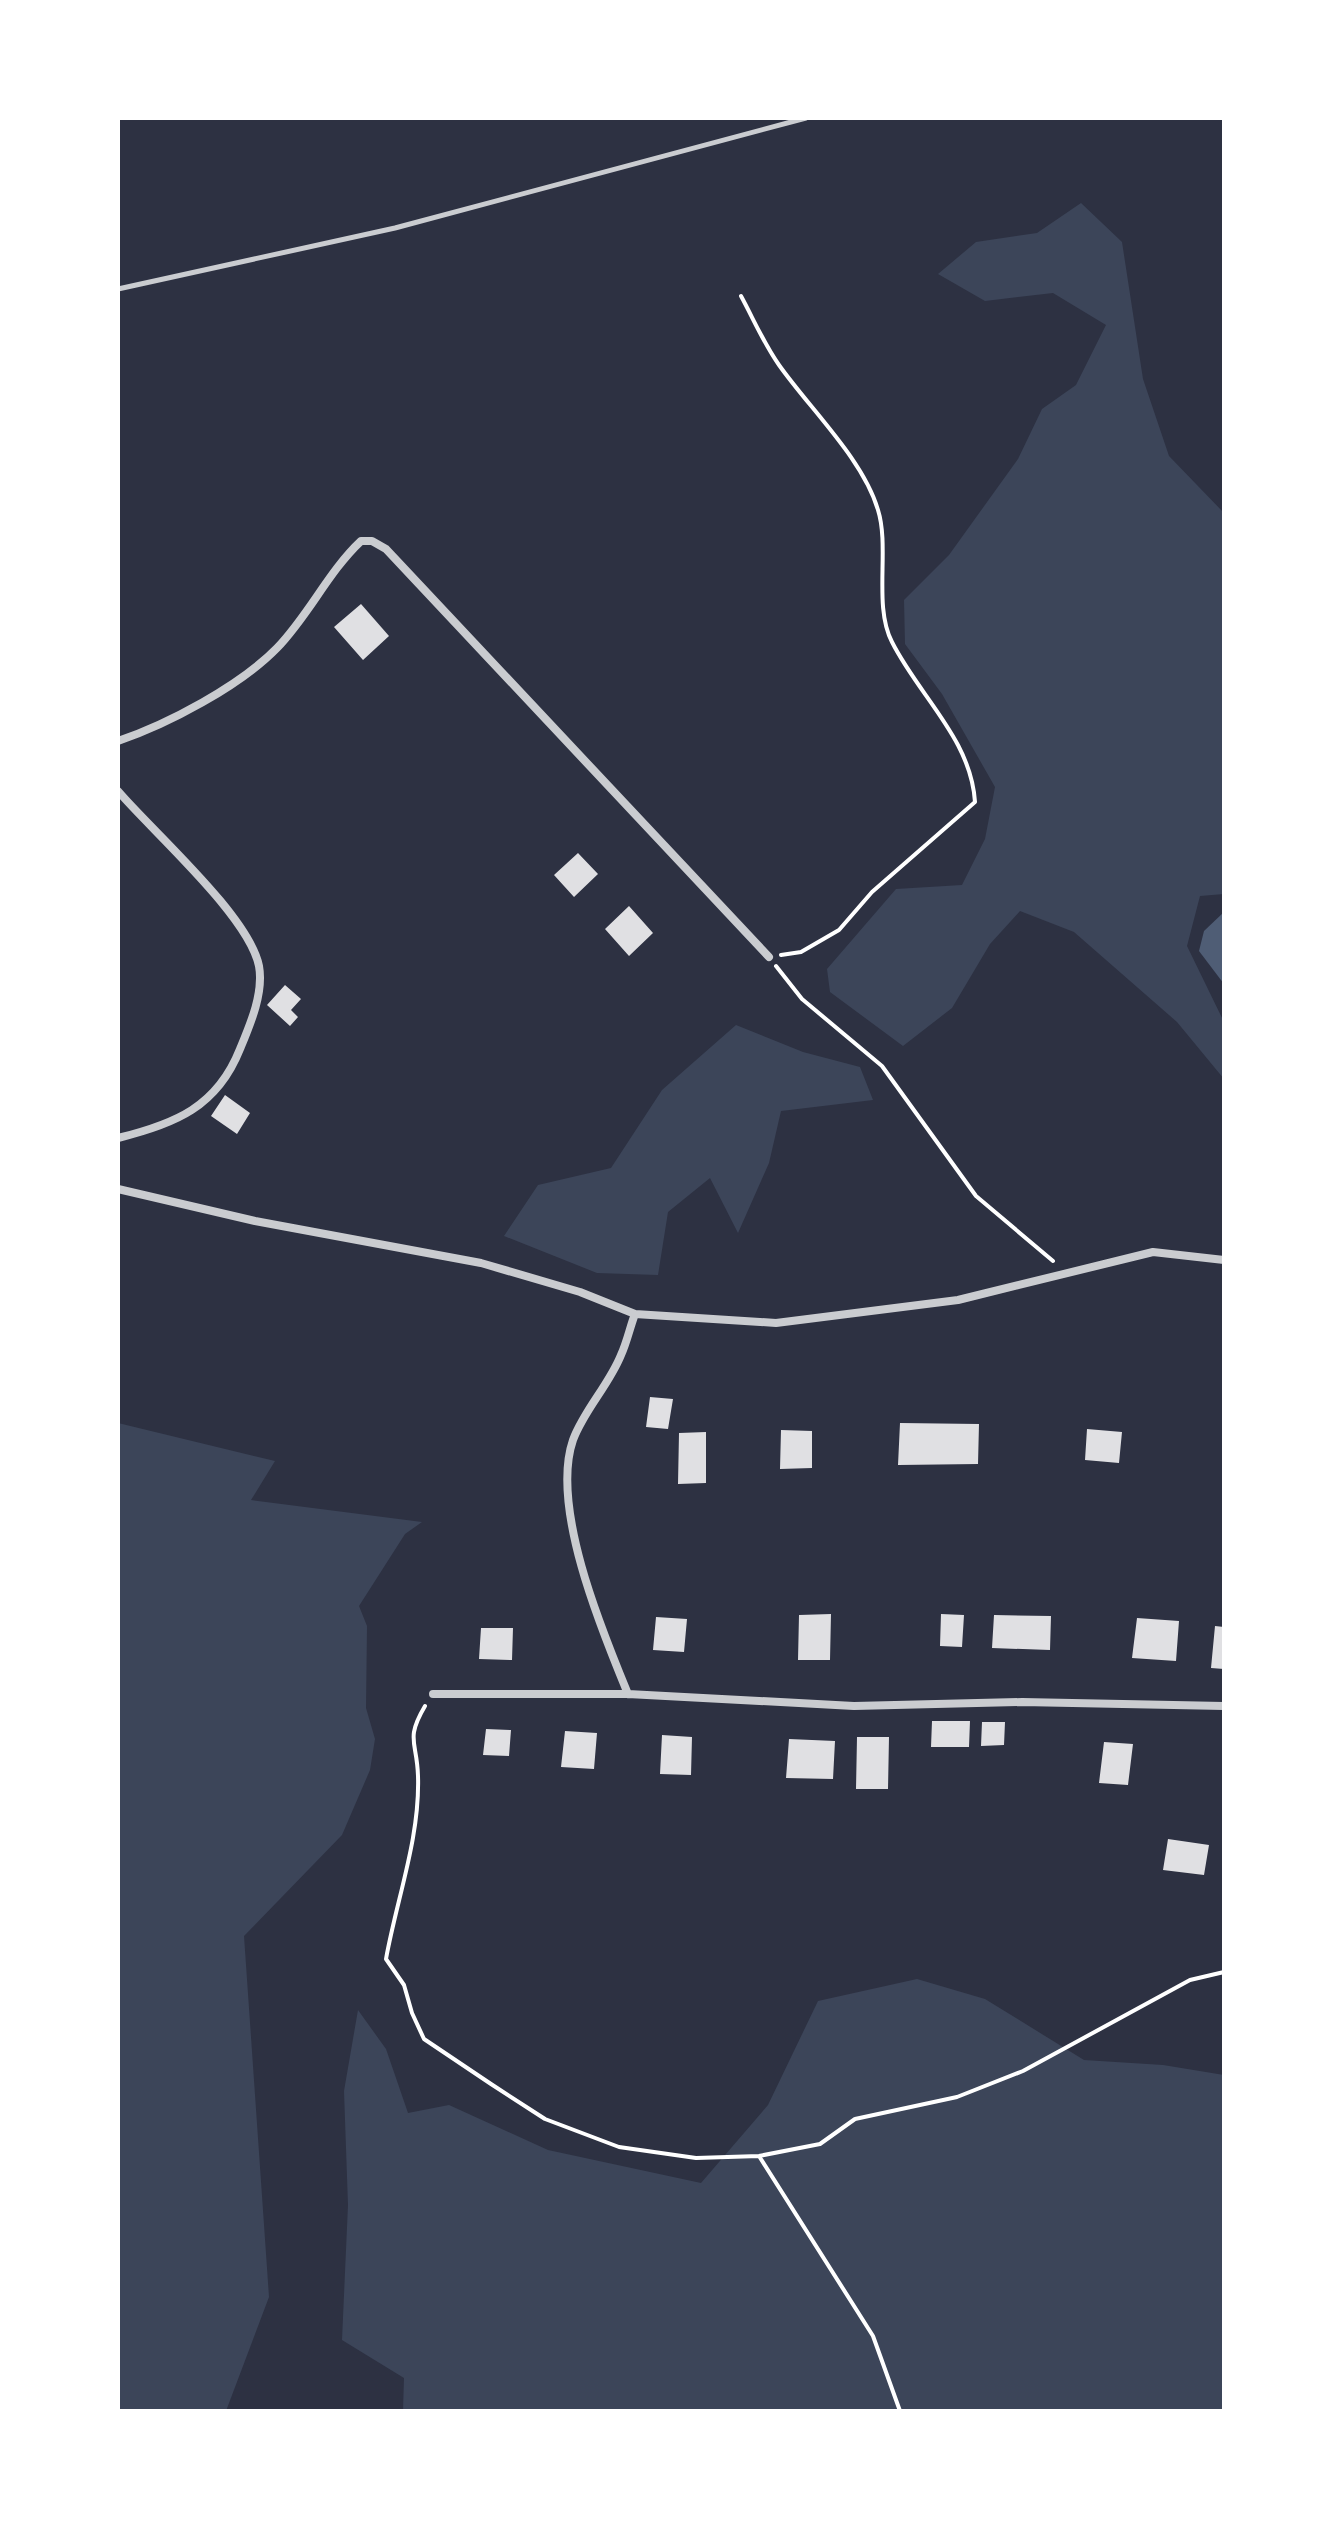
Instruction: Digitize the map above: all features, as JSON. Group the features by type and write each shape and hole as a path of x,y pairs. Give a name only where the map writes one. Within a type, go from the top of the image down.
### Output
{"street":[{"path":"118,741 172,718 255,668 277,648 345,556 361,541 372,541 386,549 769,957"},
{"path":"118,791 229,912 249,941 259,967 257,999 247,1032 235,1061 219,1086 199,1108 171,1122 118,1138"},
{"path":"118,1189 255,1221 481,1263 580,1292 635,1314 776,1323 958,1300 1153,1252 1224,1260"},
{"path":"628,1694 602,1630 583,1565 568,1505 566,1471 573,1439 621,1355 635,1314"},
{"path":"433,1694 628,1694 854,1706 1022,1702 1224,1706"}],"lane":[{"path":"118,289 395,228 806,118"}],"path":[{"path":"741,296 777,362 867,482 879,512 881,578 890,640 945,723 973,776 975,802 872,892 839,930 801,952 769,957 802,999 882,1066 976,1196 1067,1273"},
{"path":"433,1694 411,1730 418,1776 413,1844 386,1959 404,1985 424,2039 545,2119 619,2147 696,2158 759,2156 820,2144 855,2119 957,2097 1023,2071 1190,1980 1224,1972"},
{"path":"759,2156 873,2336 900,2411"}],"shaded area":[{"path":"1081,203 1122,242 1143,379 1169,456 1224,513 1224,894 1200,896 1187,946 1224,1022 1224,1079 1177,1022 1074,932 1020,911 990,944 952,1008 903,1046 830,992 827,969 896,889 962,885 985,839 995,787 942,694 905,644 904,600 949,555 1018,459 1042,409 1076,385 1106,325 1053,293 985,301 938,274 976,242 1037,233"},
{"path":"1224,912 1224,984 1199,951 1204,931"},
{"path":"736,1025 803,1052 860,1067 873,1100 781,1111 769,1163 738,1233 710,1178 668,1212 658,1275 597,1273 504,1236 538,1185 611,1168 662,1090"},
{"path":"118,1423 275,1461 251,1500 422,1522 405,1534 359,1606 367,1626 366,1708 375,1739 370,1770 342,1835 244,1936 269,2297 226,2411 118,2411"},
{"path":"917,1979 985,1999 1084,2060 1163,2065 1224,2075 1224,2411 403,2411 404,2378 342,2340 348,2205 344,2091 358,2010 386,2049 408,2113 449,2105 548,2150 701,2183 768,2105 818,2001"}],"building":[{"path":"361,604 389,636 363,660 334,627"},
{"path":"578,853 598,874 574,897 554,875"},
{"path":"629,906 653,933 629,956 605,929"},
{"path":"285,985 301,999 291,1010 298,1017 290,1026 267,1005"},
{"path":"225,1095 250,1113 237,1134 211,1116"},
{"path":"650,1397 673,1399 668,1429 646,1427"},
{"path":"900,1423 979,1424 978,1464 898,1465"},
{"path":"1087,1429 1122,1432 1119,1463 1085,1460"},
{"path":"781,1430 812,1431 812,1468 780,1469"},
{"path":"706,1432 706,1483 678,1484 679,1433"},
{"path":"831,1614 830,1660 798,1660 799,1615"},
{"path":"941,1614 964,1615 962,1647 940,1646"},
{"path":"994,1615 1051,1616 1050,1650 992,1648"},
{"path":"656,1617 687,1619 684,1652 653,1650"},
{"path":"1137,1618 1179,1621 1176,1661 1132,1658"},
{"path":"1215,1626 1224,1627 1224,1669 1211,1668"},
{"path":"481,1628 513,1628 512,1660 479,1659"},
{"path":"932,1721 970,1721 969,1747 931,1747"},
{"path":"982,1722 1005,1722 1004,1745 981,1746"},
{"path":"486,1729 511,1730 509,1756 483,1755"},
{"path":"565,1731 597,1733 594,1769 561,1767"},
{"path":"662,1735 692,1737 691,1775 660,1774"},
{"path":"857,1737 889,1737 888,1789 856,1789"},
{"path":"789,1739 835,1741 833,1779 786,1778"},
{"path":"1104,1742 1133,1744 1128,1785 1099,1783"},
{"path":"1168,1839 1209,1845 1204,1875 1163,1870"}]}
